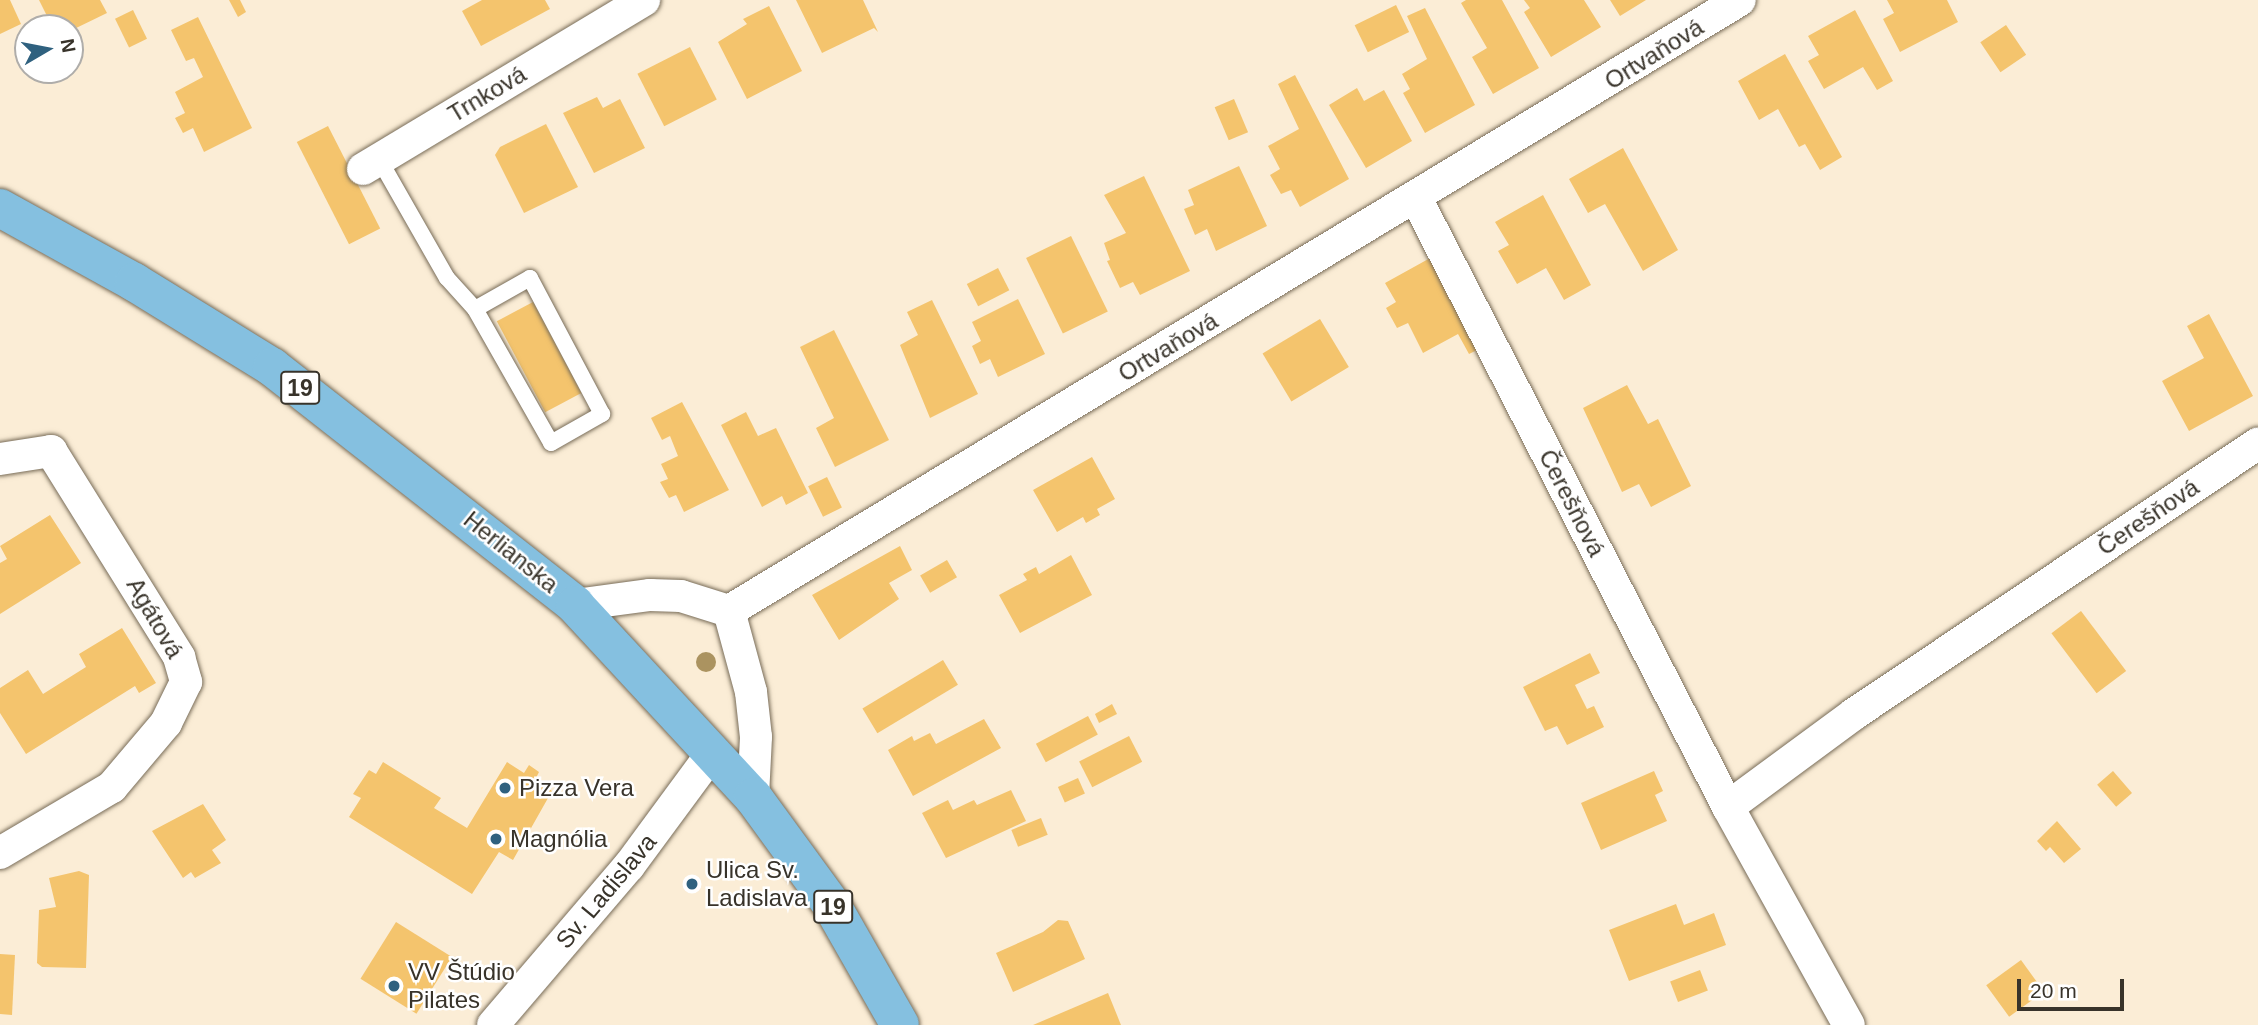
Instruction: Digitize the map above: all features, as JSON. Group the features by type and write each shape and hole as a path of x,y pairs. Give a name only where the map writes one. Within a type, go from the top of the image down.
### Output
{"main road":[{"name":"Herlianska","path":"0,208 134,282 272,368 575,605 753,797 831,904 900,1025"}],"street":[{"name":"Trnková","path":"371,164 608,10 644,0"},
{"name":"Ortvaňová","path":"729,611 1740,0"},
{"name":"Čerešňová","path":"1416,198 1728,807 1849,1025"},
{"name":"Čerešňová","path":"1728,807 1854,714 2258,444"},
{"name":"Agátová","path":"0,459 51,451 179,657 186,682 166,723 112,787 0,853"},
{"path":"575,605 650,595 681,596 729,611 751,692 757,737 753,797"},
{"name":"Sv. Ladislava","path":"493,1025 629,866 713,752"}],"lane":[{"path":"371,164 447,278 475,309 551,443 602,414 530,278 475,309"}],"building":[{"path":"0,0 10,0 16,14 14,14 14,27 0,34"},
{"path":"39,0 100,0 107,13 84,24 84,14 46,14"},
{"path":"229,0 240,0 246,12 238,17"},
{"path":"482,0 545,0 550,9 481,46 462,11"},
{"path":"796,0 863,0 878,32 874,28 822,53"},
{"path":"1466,0 1502,0 1539,68 1493,94 1472,57 1487,48 1461,3"},
{"path":"1524,0 1584,0 1601,27 1551,57 1524,12 1530,8"},
{"path":"1610,0 1646,0 1620,16"},
{"path":"1887,0 1947,0 1958,22 1900,52 1883,19 1894,13"},
{"path":"1396,5 1409,32 1368,52 1355,25"},
{"path":"769,6 802,71 747,99 718,42 747,24 743,19"},
{"path":"1425,8 1475,105 1425,133 1403,93 1410,89 1402,74 1427,59 1407,16"},
{"path":"133,10 147,39 129,48 115,19"},
{"path":"1855,10 1893,81 1877,90 1863,67 1824,89 1808,61 1819,55 1808,36"},
{"path":"198,17 252,128 204,152 193,128 183,133 175,118 185,113 175,92 203,77 194,58 186,61 171,30"},
{"path":"2006,25 2026,55 2000,72 1980,42"},
{"path":"690,47 717,100 664,126 637,74"},
{"path":"1785,54 1842,157 1820,170 1805,144 1799,147 1778,109 1759,120 1738,81"},
{"path":"1295,75 1349,179 1300,207 1291,190 1281,194 1270,175 1280,169 1268,146 1299,129 1278,84"},
{"path":"1357,88 1364,101 1384,90 1412,141 1366,168 1329,105"},
{"path":"597,97 603,108 620,99 645,148 594,173 563,113"},
{"path":"1234,99 1248,132 1229,140 1215,107"},
{"path":"546,124 578,187 524,213 495,155 500,147"},
{"path":"328,126 380,228 349,244 297,142"},
{"path":"1623,148 1678,250 1643,271 1605,204 1588,213 1569,179"},
{"path":"1239,166 1267,226 1216,251 1207,229 1195,235 1184,209 1194,205 1188,190"},
{"path":"1144,176 1190,271 1140,295 1133,282 1120,288 1107,261 1110,260 1104,243 1126,233 1104,195"},
{"path":"1543,195 1591,285 1564,300 1546,268 1517,284 1498,251 1509,245 1495,222"},
{"path":"1071,236 1108,311 1063,333 1026,258"},
{"path":"1432,257 1483,347 1469,354 1458,334 1423,353 1408,323 1397,328 1386,308 1396,302 1385,283"},
{"path":"998,268 1009,290 978,306 967,284"},
{"path":"1018,299 1045,354 998,377 990,359 980,364 972,346 981,341 972,322"},
{"path":"932,300 978,394 930,418 900,345 918,335 907,312"},
{"path":"533,302 581,393 545,412 497,321"},
{"path":"2209,314 2253,396 2189,431 2162,381 2204,358 2187,326"},
{"path":"1320,319 1349,367 1291,402 1263,354"},
{"path":"834,330 889,440 835,467 816,428 834,418 800,347"},
{"path":"1627,385 1648,424 1658,419 1691,486 1651,507 1639,484 1622,492 1583,408"},
{"path":"682,402 729,490 684,512 676,495 669,498 660,482 668,479 661,464 678,456 670,436 662,440 651,418"},
{"path":"746,412 758,436 776,428 808,493 786,505 782,496 762,507 721,425"},
{"path":"1092,457 1115,499 1097,509 1100,515 1086,523 1083,517 1057,532 1033,490"},
{"path":"827,477 842,508 823,517 808,486"},
{"path":"50,515 81,563 0,614 0,563 7,559 0,546"},
{"path":"900,546 912,570 889,583 899,599 839,640 812,595"},
{"path":"1071,555 1092,595 1020,633 999,595 1027,580 1023,574 1036,567 1039,574"},
{"path":"947,560 957,577 930,593 920,576"},
{"path":"2081,611 2126,671 2097,693 2051,633"},
{"path":"122,628 156,683 139,693 135,686 26,754 0,713 0,688 28,670 43,694 86,667 79,654"},
{"path":"1590,653 1600,673 1575,685 1587,709 1594,706 1604,727 1567,745 1557,726 1545,731 1523,687"},
{"path":"943,660 958,685 877,733 862,708"},
{"path":"1112,704 1117,714 1099,723 1095,714"},
{"path":"1088,716 1098,735 1046,762 1036,744"},
{"path":"984,719 1001,748 913,796 888,750 912,736 914,741 930,733 936,744"},
{"path":"1129,736 1142,762 1092,787 1079,761"},
{"path":"383,762 441,798 434,808 467,828 507,762 524,773 529,765 539,772 535,780 552,791 513,860 499,852 472,894 349,817 361,798 353,794 369,770 376,774"},
{"path":"1654,771 1663,791 1655,795 1667,821 1601,850 1581,803"},
{"path":"2113,771 2132,793 2116,807 2097,785"},
{"path":"1078,778 1085,794 1065,802 1058,787"},
{"path":"1011,790 1026,821 946,858 922,813 948,800 953,810 974,800 977,805"},
{"path":"203,804 226,840 212,850 221,863 195,878 191,872 183,878 152,831"},
{"path":"1041,818 1048,835 1018,847 1011,830"},
{"path":"2057,821 2081,849 2064,863 2050,847 2046,851 2037,841"},
{"path":"79,871 89,875 86,968 42,967 37,963 39,910 56,907 49,878"},
{"path":"1676,904 1684,925 1714,913 1726,945 1629,981 1609,930"},
{"path":"1058,920 1068,921 1085,959 1013,992 996,953 1043,932"},
{"path":"396,922 452,957 416,1014 360,979"},
{"path":"0,954 15,955 12,1015 0,1014"},
{"path":"2021,960 2044,992 2009,1017 1986,985"},
{"path":"1700,970 1708,991 1678,1002 1670,981"},
{"path":"1108,993 1121,1025 1033,1025"}],"place":[{"name":"Pizza Vera","path":"505,788"},
{"name":"Magnólia","path":"496,839"},
{"name":"Ulica Sv. Ladislava","path":"692,884"},
{"name":"VV Štúdio Pilates","path":"394,986"}]}
